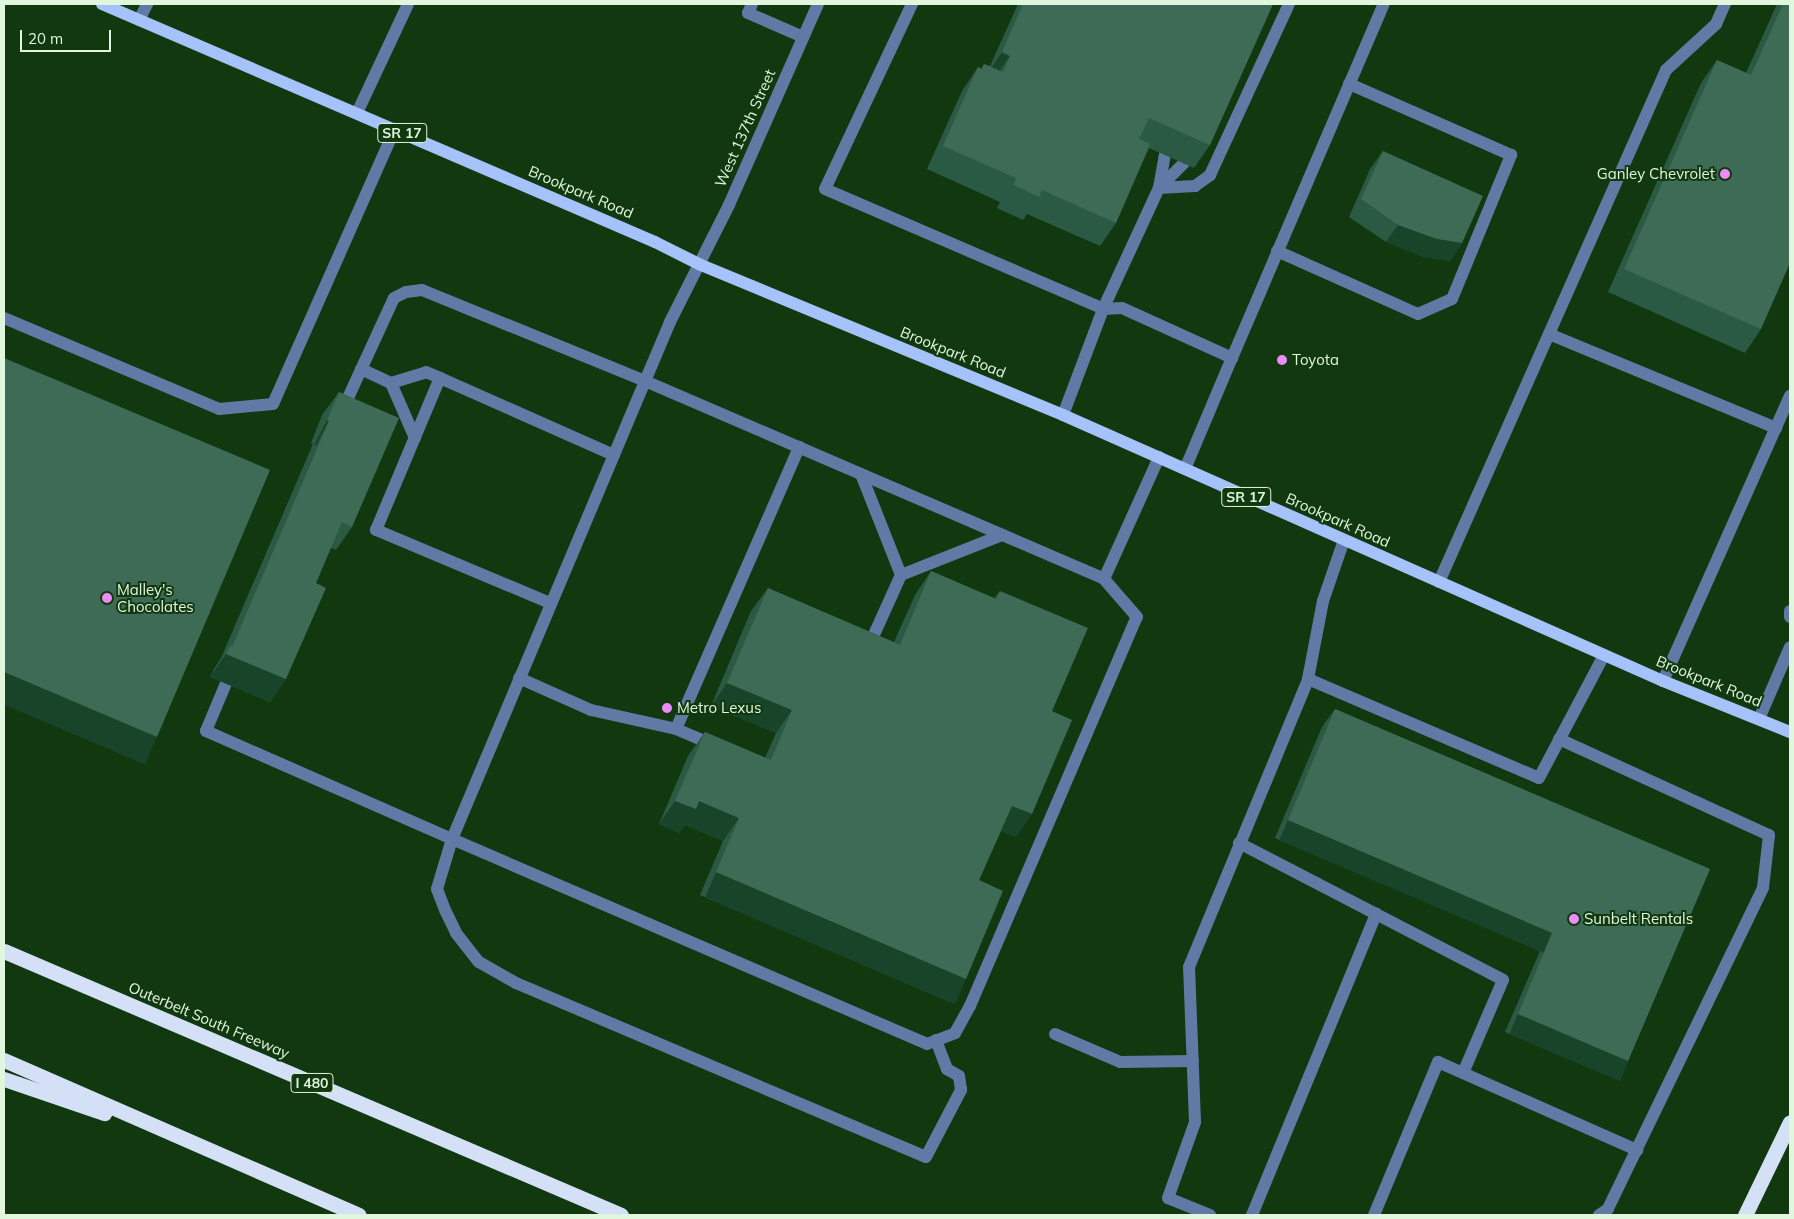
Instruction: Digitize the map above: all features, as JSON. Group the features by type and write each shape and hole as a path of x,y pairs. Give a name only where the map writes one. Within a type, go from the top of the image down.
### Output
{"highway":[{"name":"Outerbelt South Freeway","path":"4,951 621,1215"},
{"path":"4,1060 358,1215"},
{"path":"4,1080 199,1144"},
{"path":"1745,1215 1790,1122"}],"main road":[{"name":"Brookpark Road","path":"102,4 655,242 700,265 1063,415 1663,681 1790,732"}],"street":[{"path":"139,20 147,4"},
{"path":"357,114 408,4"},
{"path":"752,4 748,13 803,37"},
{"name":"West 137th Street","path":"818,4 700,265 670,322 452,839 437,889 456,933 480,962 516,983 589,1016 926,1157 961,1090 959,1076 947,1070 936,1040"},
{"path":"912,4 825,189 1103,310 1122,308 1232,358"},
{"path":"1159,188 1195,186 1210,175 1289,4"},
{"path":"1185,469 1384,4"},
{"path":"1439,582 1666,70 1716,24 1725,4"},
{"path":"1278,251 1418,314 1452,298 1511,155 1349,84"},
{"path":"4,318 219,409 273,404 394,129"},
{"path":"1063,415 1103,310 1159,188 1165,155"},
{"path":"1159,188 1184,163"},
{"path":"237,658 206,730 452,839 927,1044 955,1033 970,1006 1137,617 1104,579 645,381 458,303 422,290 406,292 394,298 337,423"},
{"path":"1548,334 1776,428"},
{"path":"360,369 392,384 415,438"},
{"path":"392,384 426,372 614,455"},
{"path":"440,378 376,530 550,603"},
{"path":"1663,681 1790,396"},
{"path":"676,729 799,448"},
{"path":"1104,579 1158,457"},
{"path":"861,474 901,575"},
{"path":"862,663 901,575 1002,535"},
{"path":"1210,1215 1168,1198 1195,1122 1189,967 1308,679 1323,602 1344,540"},
{"path":"1790,611 1790,617"},
{"path":"1759,719 1790,647"},
{"path":"1308,679 1539,778 1604,655"},
{"path":"519,678 591,710 676,729 728,752"},
{"path":"1559,739 1769,835 1762,888 1608,1209 1599,1215"},
{"path":"1239,843 1503,980 1463,1073"},
{"path":"1252,1215 1376,914"},
{"path":"1055,1034 1120,1062 1193,1062"},
{"path":"1374,1215 1438,1062 1637,1150"}],"building":[{"path":"1023,4 1273,4 1210,145 1149,118 1139,139 1150,144 1116,223 1042,190 1039,197 1014,185 1016,178 943,146 978,67 982,69 984,64 1003,72 1010,56 1002,52"},
{"name":"Ganley Chevrolet","path":"1783,4 1790,4 1790,263 1761,329 1624,269 1717,60 1751,75"},
{"path":"1383,151 1483,196 1462,243 1437,239 1398,225 1361,199"},
{"name":"Malley's Chocolates","path":"4,358 270,470 157,737 4,672"},
{"path":"339,392 399,418 352,527 342,522 316,583 326,588 286,679 226,654 230,646 232,647 329,421 327,420"},
{"path":"931,571 996,599 1000,591 1088,628 1052,711 1072,720 1032,814 1012,806 979,880 1003,891 966,979 716,872 739,818 699,801 696,809 675,801 705,732 771,760 792,710 727,683 768,588 900,645"},
{"name":"Sunbelt Rentals","path":"1335,709 1710,869 1628,1061 1518,1014 1552,933 1288,820"}],"place":[{"name":"Ganley Chevrolet","path":"1725,174"},
{"name":"Toyota","path":"1282,360"},
{"name":"Malley's Chocolates","path":"107,598"},
{"name":"Metro Lexus","path":"667,708"},
{"name":"Sunbelt Rentals","path":"1574,919"}]}
